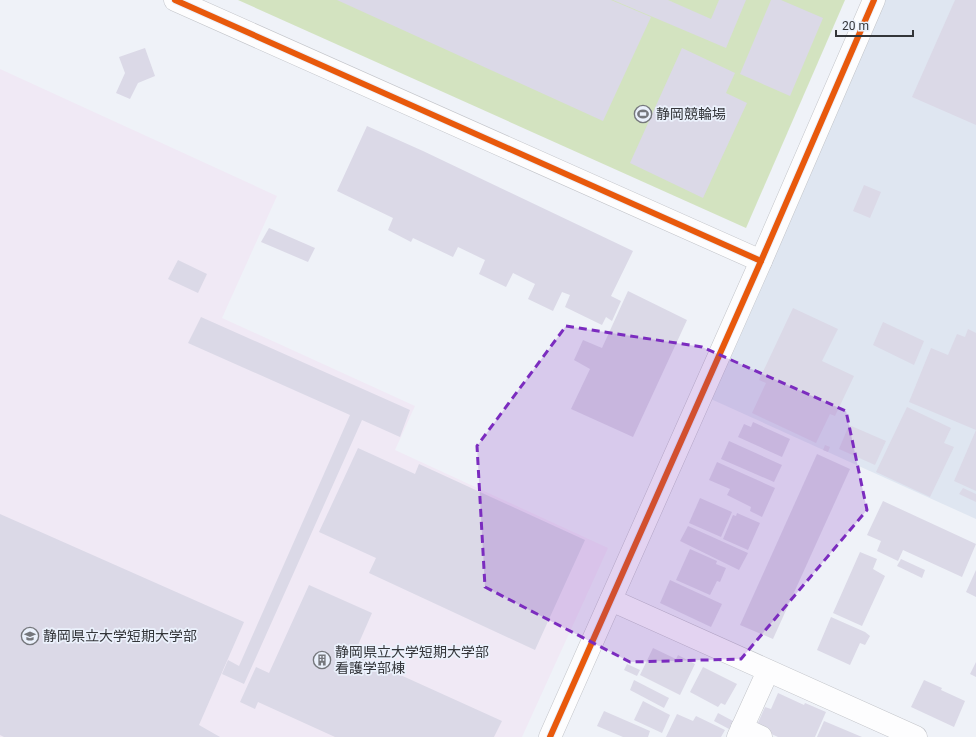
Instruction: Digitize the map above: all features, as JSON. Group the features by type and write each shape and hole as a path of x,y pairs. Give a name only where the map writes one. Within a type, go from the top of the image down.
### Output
{"street":[{"path":"175,0 762,261"},
{"path":"550,737 762,261 874,0"},
{"path":"611,600 916,737"},
{"path":"761,737 740,733 768,671"}],"highlighted area":[{"path":"566,326 702,347 846,411 867,510 741,659 630,662 485,587 477,446"}],"shaded area":[{"path":"876,0 976,0 976,519 702,395"},
{"name":"静岡県立大学短期大学部","path":"0,69 277,196 222,318 415,406 395,450 608,548 522,737 0,737"}],"green space":[{"name":"静岡競輪場","path":"238,0 845,0 746,228"}],"building":[{"path":"337,0 611,0 651,17 603,121"},
{"path":"613,0 668,0 711,19 719,0 746,0 726,48"},
{"path":"771,0 781,0 823,18 790,96 740,74"},
{"path":"955,0 976,0 976,125 912,97"},
{"path":"145,48 155,76 138,83 130,99 116,93 125,73 119,57"},
{"path":"682,48 735,73 726,93 747,103 703,198 630,163"},
{"path":"367,126 633,251 611,296 621,301 612,321 606,317 602,325 565,307 570,295 562,292 553,311 528,299 535,284 513,273 506,287 479,274 485,260 458,247 453,257 413,238 411,242 388,230 393,218 337,191"},
{"path":"864,185 881,192 870,218 853,211"},
{"path":"269,228 315,248 308,262 261,242"},
{"path":"178,260 207,274 198,293 168,279"},
{"path":"628,291 687,320 633,437 571,409 590,369 574,360 583,340 602,348"},
{"path":"793,308 838,329 822,361 854,376 835,416 830,414 816,443 752,413 766,383 759,380"},
{"path":"201,317 410,410 400,437 362,420 244,684 222,674 228,660 239,666 350,415 188,343"},
{"path":"883,322 924,341 914,365 873,345"},
{"path":"968,329 976,333 976,430 909,402 931,348 948,355 957,334 965,337"},
{"path":"907,407 951,428 944,443 954,447 930,497 876,472"},
{"path":"753,422 790,439 782,457 738,437 744,424 751,427"},
{"path":"849,425 886,441 875,465 839,449"},
{"path":"976,430 976,491 954,481"},
{"path":"729,441 782,465 774,482 721,459"},
{"path":"825,445 830,447 828,452 823,450"},
{"path":"358,448 415,474 419,464 585,540 535,650 369,573 376,558 319,532"},
{"path":"817,454 850,469 773,639 740,625"},
{"path":"717,462 775,488 762,517 750,511 751,507 727,495 730,489 709,480"},
{"path":"963,488 976,494 976,502 959,494"},
{"path":"700,498 732,512 721,537 689,523"},
{"path":"883,501 976,544 962,577 903,550 898,561 877,551 881,541 867,535"},
{"path":"737,513 760,523 748,550 723,539 733,515 736,516"},
{"name":"静岡県立大学短期大学部","path":"0,514 244,622 199,725 220,737 4,737 0,735"},
{"path":"688,526 748,553 739,570 680,541"},
{"path":"690,549 717,561 716,564 726,568 720,582 717,581 710,595 676,580"},
{"path":"860,552 877,559 873,569 885,576 862,626 833,613"},
{"path":"901,559 925,570 922,578 897,566"},
{"path":"976,570 976,597 966,592"},
{"path":"670,580 722,604 711,627 660,603"},
{"name":"静岡県立大学短期大学部 看護学部棟","path":"309,585 372,613 354,654 502,721 494,737 335,737 258,702 255,709 240,702 256,667 269,673"},
{"path":"831,617 865,632 870,636 865,645 860,643 850,665 817,650"},
{"path":"653,648 676,659 678,655 695,664 680,695 640,675"},
{"path":"976,662 976,677 970,674"},
{"path":"627,664 640,670 637,676 624,670"},
{"path":"703,667 737,684 725,705 721,703 718,707 690,692"},
{"path":"634,680 669,698 664,708 630,690"},
{"path":"924,680 965,701 954,727 911,707"},
{"path":"778,693 804,705 805,703 826,712 815,737 778,737 756,727 765,707 771,709"},
{"path":"643,701 670,715 662,733 634,720"},
{"path":"604,711 650,731 648,737 623,737 597,726"},
{"path":"718,713 733,721 729,729 714,721"},
{"path":"677,714 693,721 696,716 725,730 721,737 666,737"},
{"path":"824,721 862,737 817,737"}],"cycle path":[{"path":"175,0 761,261"},
{"path":"550,737 761,261 874,0"}],"place":[{"name":"静岡競輪場","path":"643,114"},
{"name":"静岡県立大学短期大学部","path":"30,636"},
{"name":"静岡県立大学短期大学部 看護学部棟","path":"322,660"}]}
